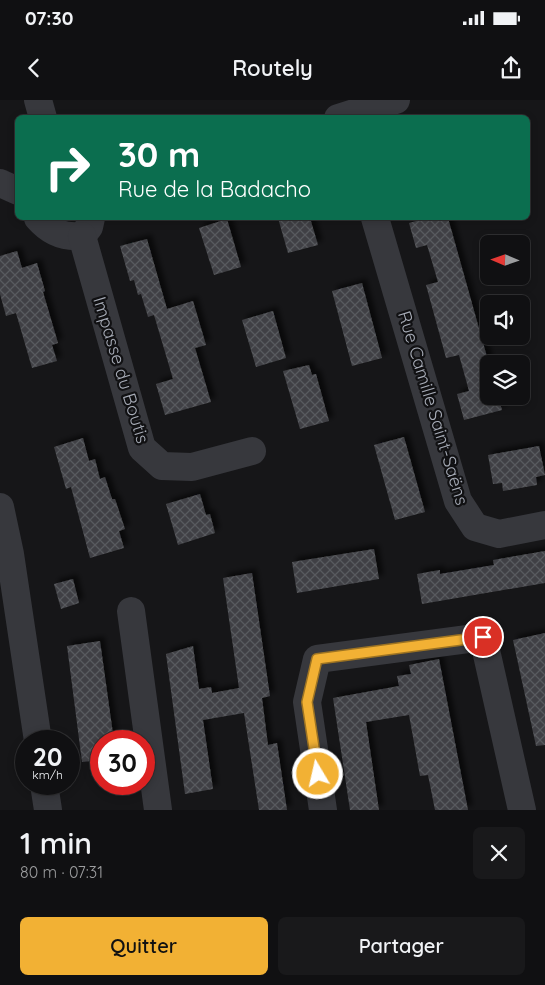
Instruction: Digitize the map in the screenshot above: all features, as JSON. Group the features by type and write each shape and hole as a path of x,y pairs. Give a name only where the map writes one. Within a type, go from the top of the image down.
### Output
{"street":[{"path":"38,100 42,115"},
{"path":"349,115 396,100"},
{"path":"0,183 15,190"},
{"path":"40,220 45,227 56,234 73,237 87,227"},
{"name":"Rue Camille Saint-Saëns","path":"376,220 458,501 475,527 498,534 545,525"},
{"name":"Impasse du Boutis","path":"87,227 142,448 162,466 192,467 252,451"},
{"path":"1,514 36,730"},
{"path":"131,611 158,810"},
{"path":"323,810 307,702 317,659 483,637 522,810"},
{"path":"46,795 48,810"}],"building":[{"path":"227,220 241,267 214,275 199,228"},
{"path":"279,220 311,220 318,245 288,253"},
{"path":"420,220 449,220 480,332 480,345 484,345 486,355 480,355 480,405 501,405 502,410 464,420 457,394 469,391 459,355 446,358 426,285 438,282 427,245 416,248 409,223"},
{"path":"147,239 167,309 193,301 206,345 195,348 211,402 165,415 156,384 173,379 154,315 148,317 141,294 138,295 134,280 130,281 120,246"},
{"path":"17,251 22,268 37,263 45,291 43,292 58,343 52,345 57,361 32,368 16,313 6,316 0,294 0,256"},
{"path":"362,283 382,358 352,366 332,291"},
{"path":"273,311 286,358 256,367 242,320"},
{"path":"309,365 312,375 316,374 329,421 300,429 283,371"},
{"path":"404,437 425,512 395,520 374,445"},
{"path":"83,438 89,461 95,459 100,479 105,477 125,529 119,531 124,548 90,558 71,487 66,489 54,447"},
{"path":"539,446 545,475 536,477 537,485 503,491 502,483 493,484 488,455"},
{"path":"200,494 206,515 210,514 215,533 178,545 166,504"},
{"path":"374,549 379,579 297,593 292,562"},
{"path":"545,551 545,583 422,604 417,574 440,570 440,574 494,565 493,560"},
{"path":"252,573 270,696 262,698 268,745 277,743 287,810 259,810 244,713 203,720 213,789 185,794 166,654 193,646 199,689 211,687 212,693 239,688 223,578"},
{"path":"73,579 79,603 61,609 54,584"},
{"path":"545,633 545,745 536,746 513,640"},
{"path":"100,641 112,730 90,730 90,761 82,762 80,730 78,730 67,646"},
{"path":"439,659 468,810 435,810 428,775 420,776 409,715 366,722 379,810 350,810 333,698 399,686 397,676 411,674 409,665"}],"route":[{"path":"318,774 307,702 317,659 483,637"}]}
